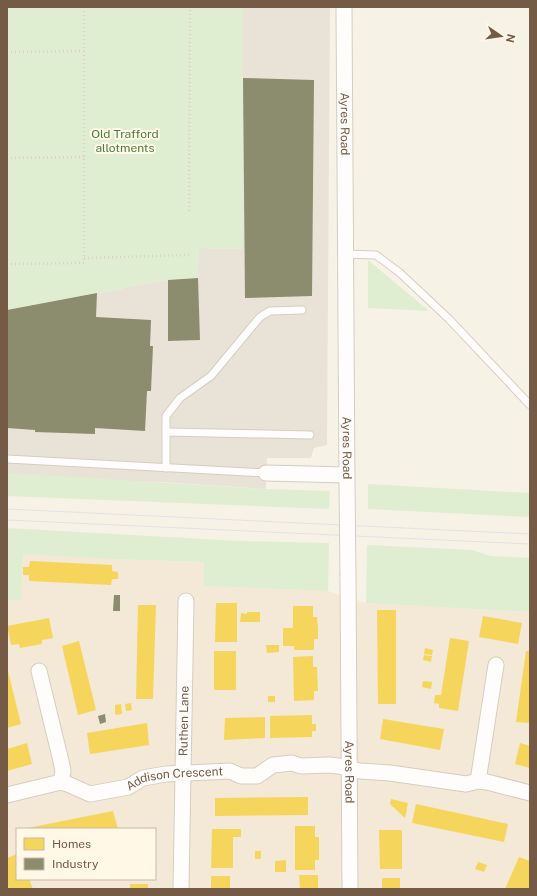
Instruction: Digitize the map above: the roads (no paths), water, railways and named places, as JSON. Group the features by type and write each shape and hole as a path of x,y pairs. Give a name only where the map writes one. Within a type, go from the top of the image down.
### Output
{"street":[{"name":"Ayres Road","path":"344,7 350,889"},
{"path":"266,473 347,479"},
{"name":"Ruthen Lane","path":"181,889 186,601"},
{"path":"478,781 496,665"},
{"path":"7,795 61,782 62,766 39,671"},
{"name":"Addison Crescent","path":"61,782 70,784 90,794 128,788 142,778 230,771 241,776 257,776 273,765 292,764 301,766 329,765 360,771 390,773 466,784 478,781 530,793"}],"lane":[{"path":"345,254 376,255 400,272 449,319 530,405"},
{"path":"166,468 166,416 180,398 211,376 260,316 270,311 302,310"},
{"path":"166,432 310,435"},
{"path":"7,459 266,473"}],"tram line":[{"path":"7,509 530,534"},
{"path":"7,520 530,544"}],"park label":[{"name":"Old Trafford allotments","path":"125,141"}]}
